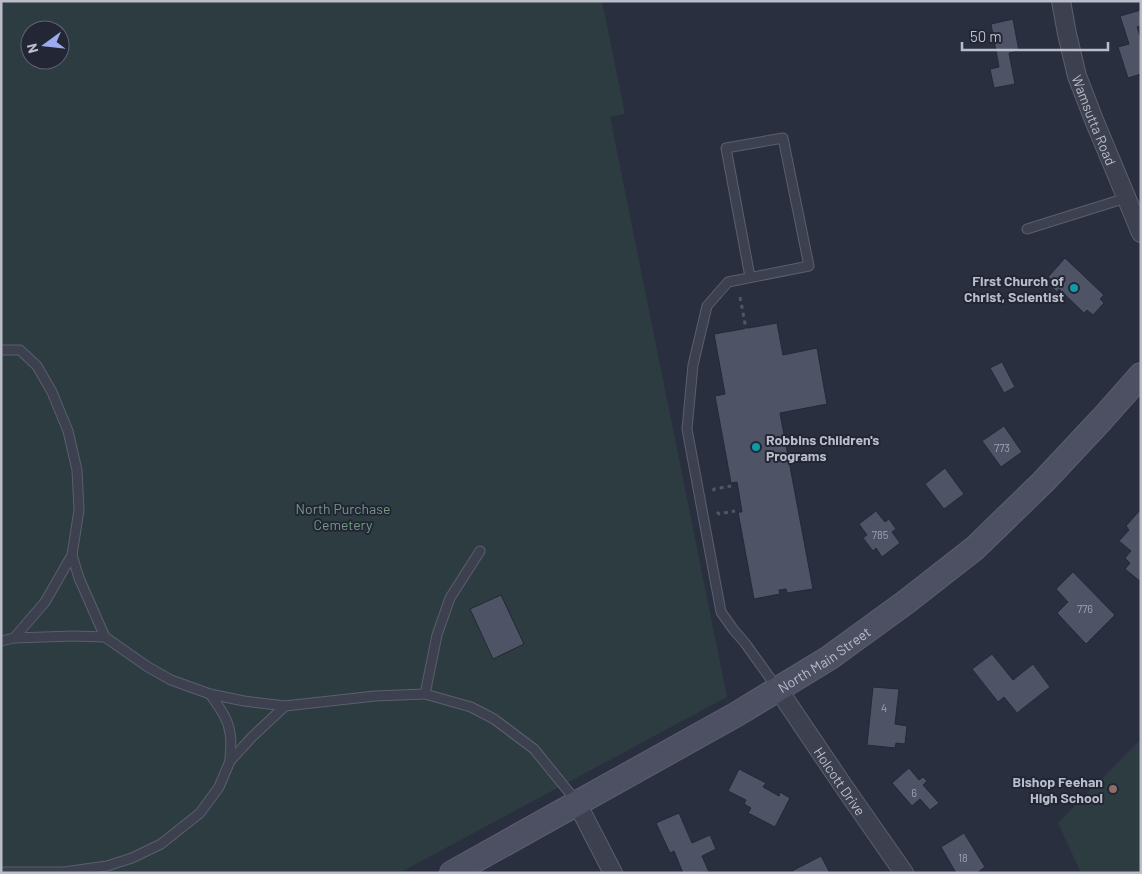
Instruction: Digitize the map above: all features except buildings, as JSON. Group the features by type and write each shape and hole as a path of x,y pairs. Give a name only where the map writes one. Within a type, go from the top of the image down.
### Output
{"main road":[{"name":"North Main Street","path":"452,873 737,714 829,658 906,602 975,548 1043,482 1141,375"}],"street":[{"name":"Wamsutta Road","path":"1061,1 1066,34 1077,76 1141,233"},
{"name":"Holcott Drive","path":"778,689 904,873"},
{"path":"577,802 613,873"}],"lane":[{"path":"750,277 726,148 784,138 809,266 728,282 707,306 693,365 687,429 721,612 778,689"},
{"path":"1027,229 1126,198"},
{"path":"1,350 20,350 37,366 52,392 68,431 77,470 79,510 72,555 45,602 14,638"},
{"path":"425,694 437,635 450,598 480,552"},
{"path":"72,555 79,578 105,637 148,667 171,680 210,694 244,701 286,706 375,696 425,694 471,707 494,719 534,749 577,802"},
{"path":"1,641 14,638 105,637"},
{"path":"1,872 64,872 107,866 132,858 161,844 200,813 220,787 230,761 231,734 224,714 210,694"},
{"path":"230,761 252,737 286,706"}],"path":[{"path":"740,298 746,329"},
{"path":"714,498 714,489 731,486"},
{"path":"716,506 717,513 719,514 735,511"}],"green space":[{"name":"North Purchase Cemetery","path":"1,1 602,1 625,114 610,117 727,697 399,873 1,873"},
{"name":"Bishop Feehan High School","path":"1141,739 1141,873 1081,873 1058,823"}],"place":[{"name":"First Church of Christ, Scientist","path":"1074,288"},
{"name":"Robbins Children's Programs","path":"756,447"},
{"name":"Bishop Feehan High School","path":"1113,789"}]}
